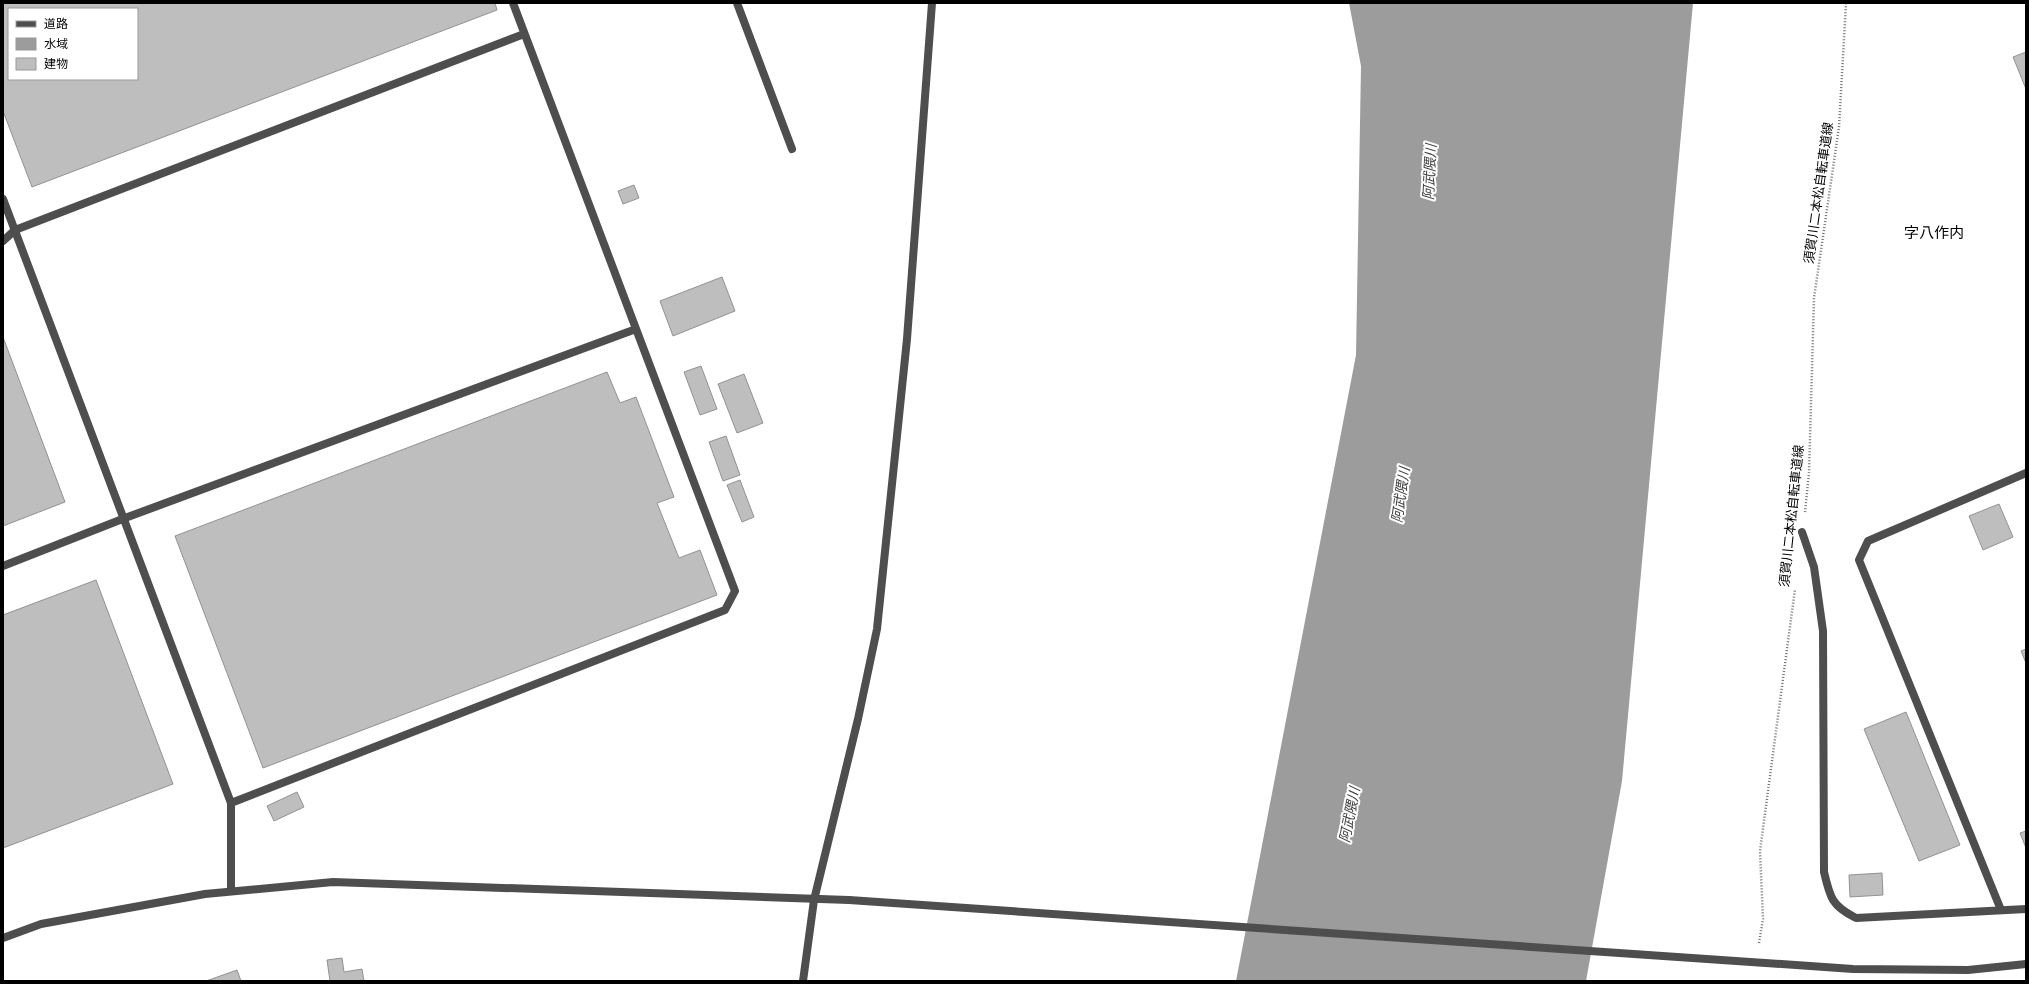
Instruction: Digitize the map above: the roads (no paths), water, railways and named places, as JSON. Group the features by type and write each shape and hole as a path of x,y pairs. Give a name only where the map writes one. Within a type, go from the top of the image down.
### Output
{"street":[{"path":"231,803 725,610 735,591 513,3"},
{"path":"737,3 792,149"},
{"path":"803,981 814,900 858,719 877,629 908,339 932,3"},
{"path":"3,241 15,230 524,34"},
{"path":"3,199 125,518 231,803 231,891"},
{"path":"3,566 125,518 636,329"},
{"path":"2000,910 1859,560 1868,540 2026,473"},
{"path":"1802,532 1814,568 1823,631 1824,872 1828,892 1833,902 1841,911 1856,918 2026,909"},
{"path":"3,938 41,924 206,894 333,882 814,900 849,900 1853,969 1968,970 2026,964"}],"water":[{"name":"阿武隈川","path":"1349,3 1693,3 1622,781 1586,981 1236,981 1356,355 1361,66"}],"district":[{"name":"字八作内","path":"1934,233"}]}
